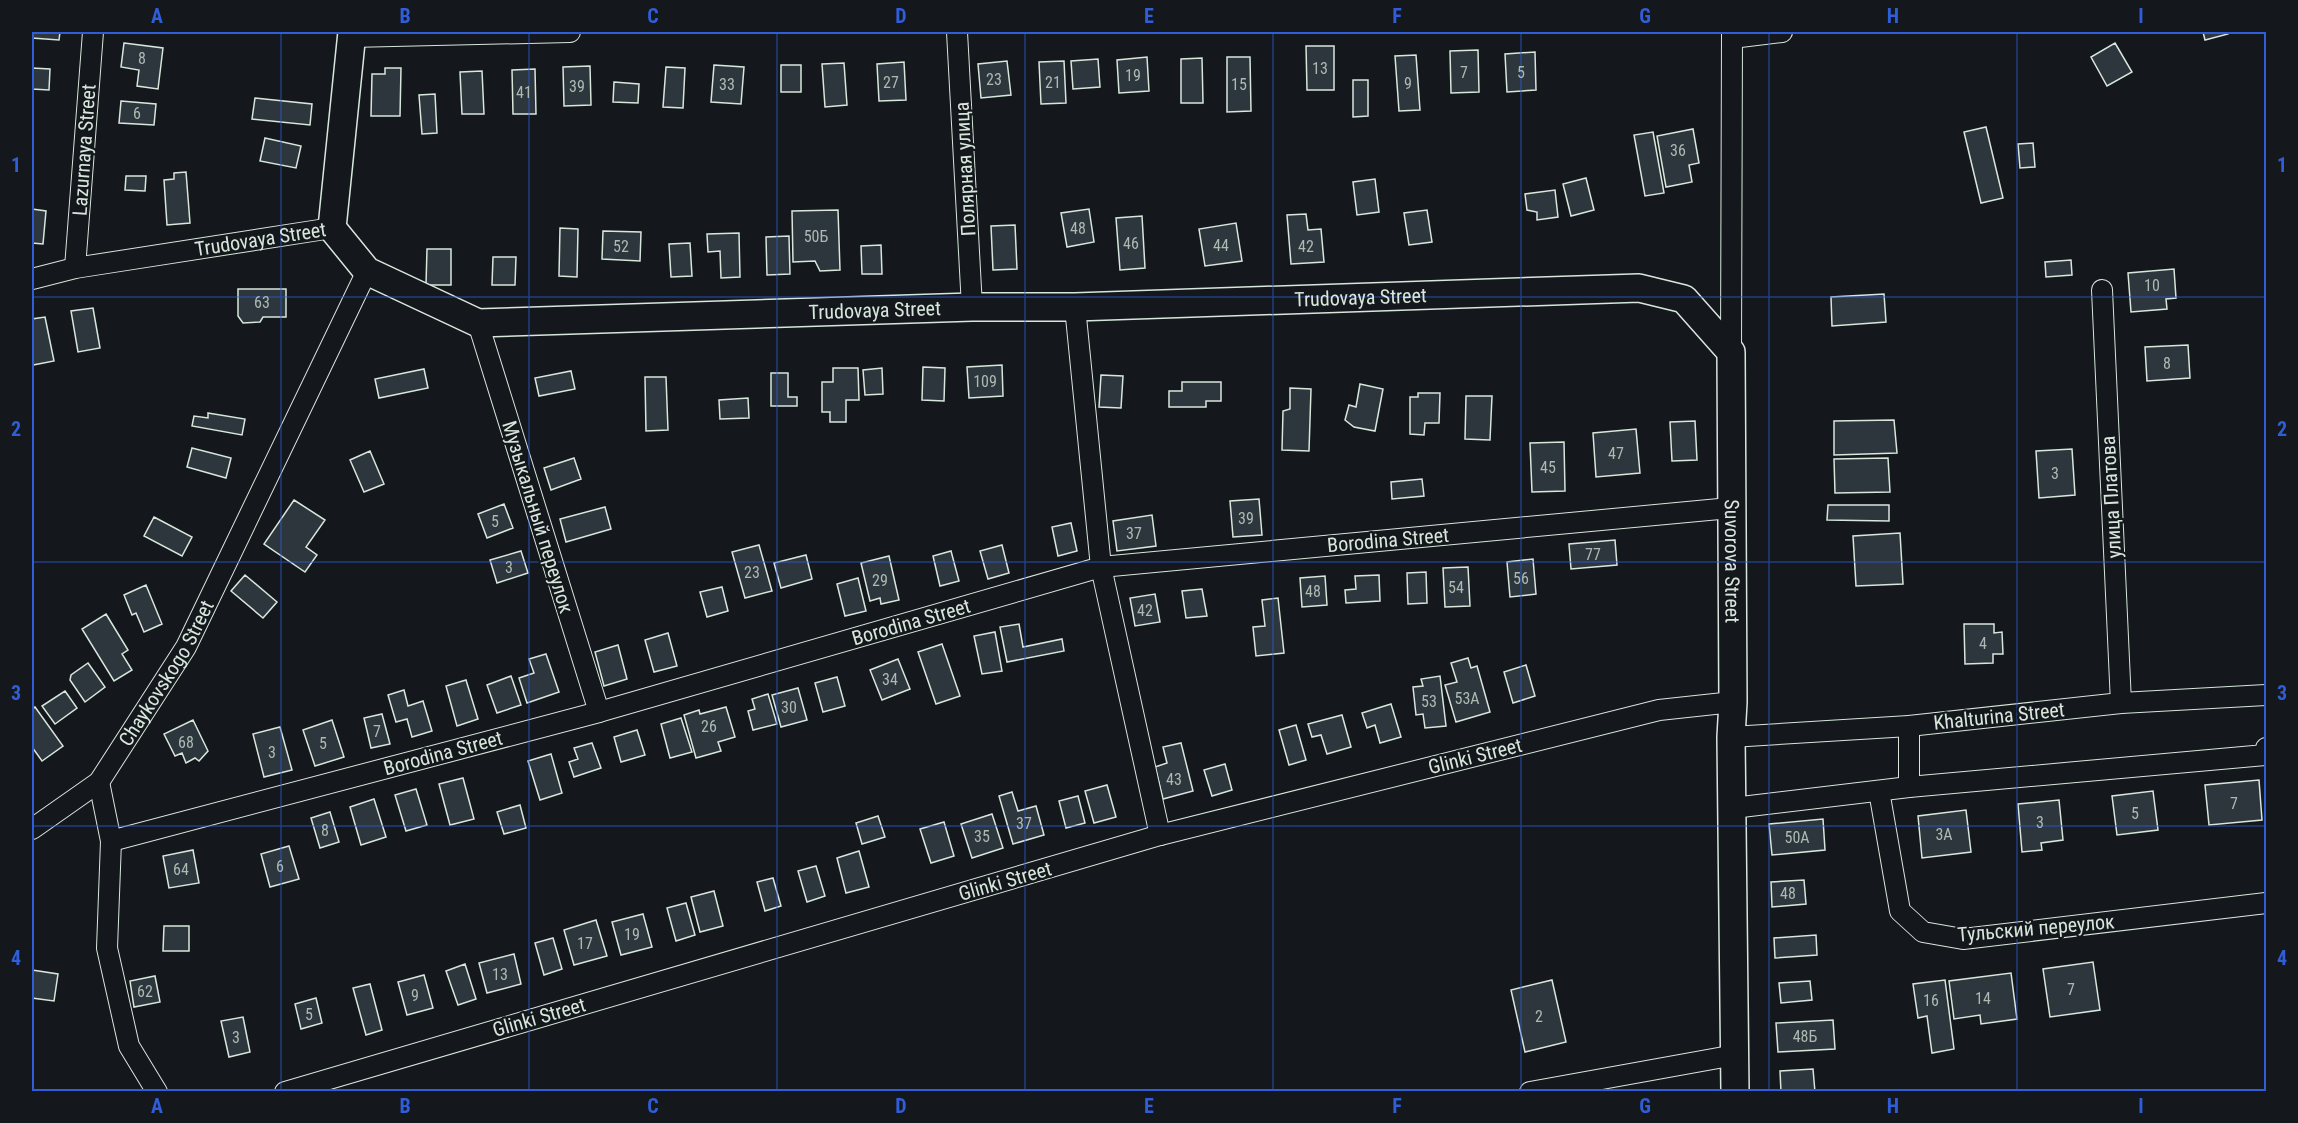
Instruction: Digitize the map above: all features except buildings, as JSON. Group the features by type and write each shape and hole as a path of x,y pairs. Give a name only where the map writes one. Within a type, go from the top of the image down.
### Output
{"main road":[{"path":"332,228 351,34"},
{"name":"Trudovaya Street","path":"332,228 367,271 478,323 972,307 1074,307 1639,288 1684,299 1731,352"},
{"name":"Suvorova Street","path":"1731,352 1730,508 1733,702 1731,736 1735,1092"}],"street":[{"name":"Lazurnaya Street","path":"75,268 93,32"},
{"path":"351,34 570,32"},
{"name":"Полярная улица","path":"957,32 972,307"},
{"path":"1732,35 1782,32"},
{"name":"Suvorova Street","path":"1731,352 1732,35"},
{"name":"Trudovaya Street","path":"32,279 75,268 332,228"},
{"name":"Chaykovskogo Street","path":"99,782 186,647 367,271"},
{"name":"улица Платова","path":"2102,290 2121,703"},
{"path":"1074,307 1101,567 1160,835"},
{"name":"Музыкальный переулок","path":"478,323 599,712"},
{"name":"Borodina Street","path":"111,841 599,712 1101,567 1730,508"},
{"name":"Khalturina Street","path":"1731,736 1909,726 2121,703 2266,695"},
{"name":"Glinki Street","path":"285,1092 1160,835 1659,710 1733,702"},
{"path":"1909,726 1909,787"},
{"path":"1732,808 1909,787 2265,755 2266,748"},
{"path":"32,829 99,782 111,841 107,948 129,1046 157,1092"},
{"name":"Тульский переулок","path":"1879,790 1900,911 1923,932 1964,939 2266,903"},
{"path":"1530,1092 1735,1055"}]}
